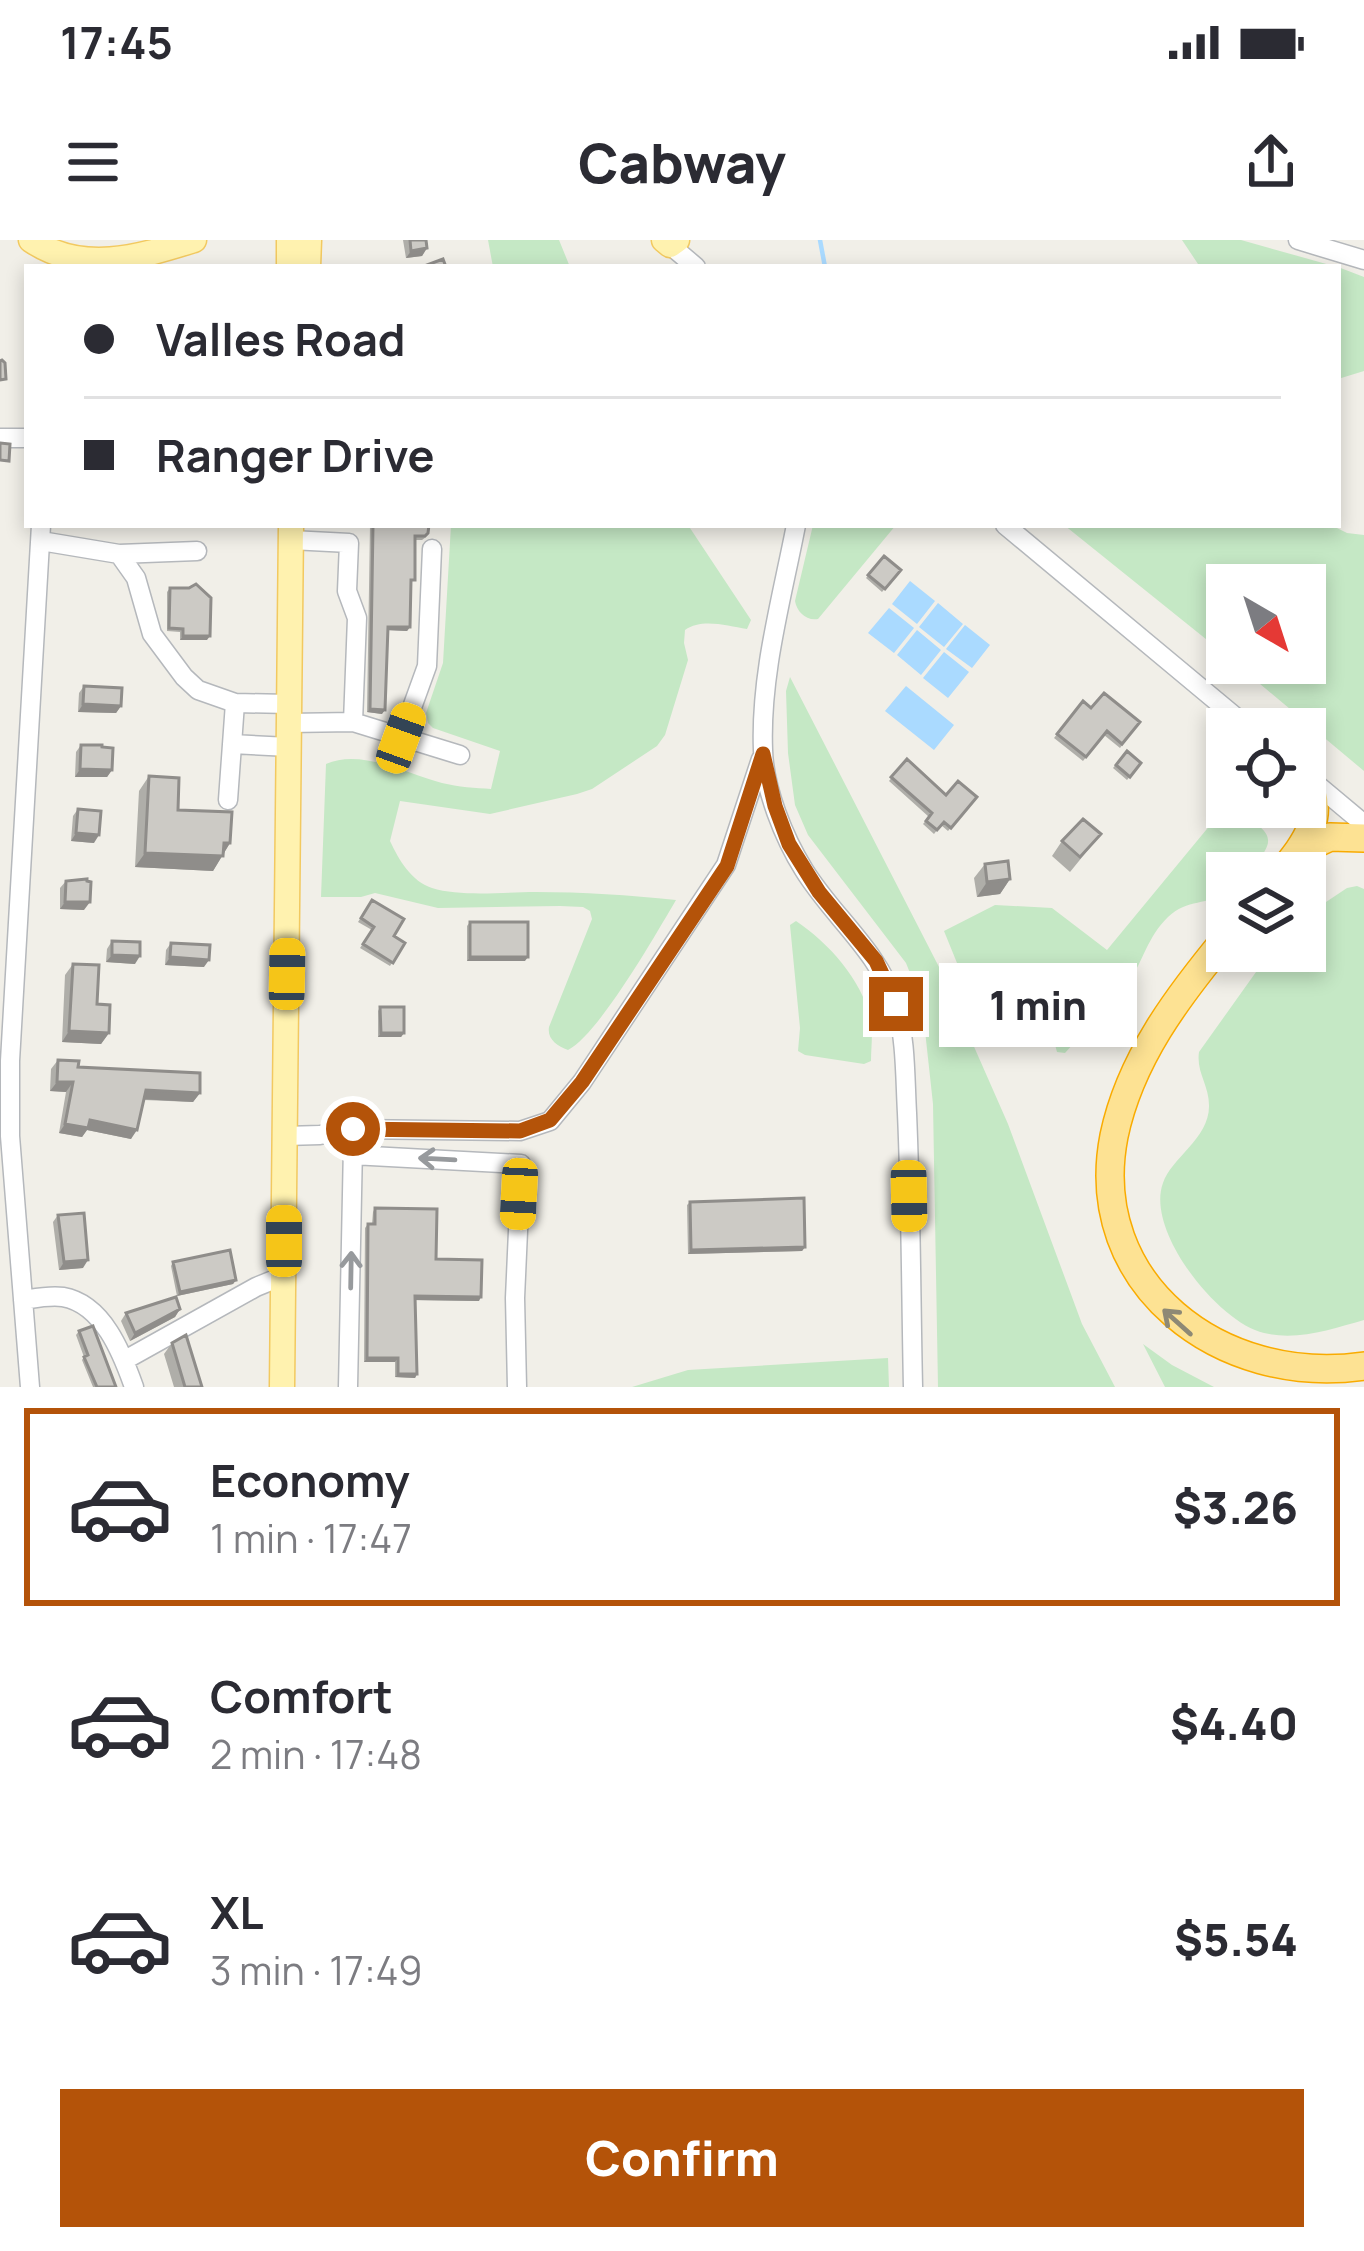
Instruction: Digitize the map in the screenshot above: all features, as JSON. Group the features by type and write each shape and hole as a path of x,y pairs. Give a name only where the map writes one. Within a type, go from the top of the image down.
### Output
{"highway":[{"path":"1306,852 1330,837 1364,838"},
{"path":"1206,962 1148,1044 1121,1108 1110,1173 1114,1212 1130,1263 1181,1328 1242,1362 1287,1373 1316,1374 1364,1366"}],"main road":[{"path":"31,240 64,262 154,253 194,240"},
{"path":"282,1387 291,533"}],"street":[{"path":"1298,240 1364,260"},
{"path":"671,242 693,264"},
{"path":"795,528 765,700 763,754 789,844 819,892 876,961 902,1027 913,1387"},
{"path":"1009,528 1225,708"},
{"path":"30,1387 10,1136 10,1061 41,533 119,554 196,551"},
{"path":"291,533 349,543 347,591 357,618 353,722"},
{"path":"401,738 427,666 432,549"},
{"path":"119,554 136,578 152,634 184,676 198,690 289,725"},
{"path":"228,800 235,703"},
{"path":"232,745 289,725 353,722 460,755"},
{"path":"285,1136 353,1129 520,1131 550,1120 582,1082 727,866 763,754"},
{"path":"1326,792 1364,824"},
{"path":"348,1387 353,1129"},
{"path":"352,1155 521,1164 514,1298 517,1387"},
{"path":"124,1360 283,1276"},
{"path":"23,1300 60,1297 90,1310 124,1360 134,1387"}],"green space":[{"path":"488,240 559,240 569,264 492,264"},
{"path":"1182,240 1241,240 1326,264 1198,264"},
{"path":"1341,268 1364,277 1364,371 1341,378"},
{"path":"451,528 690,528 751,620 747,629 707,624 685,630 688,660 665,735 657,746 592,789 490,814 400,801 390,841 412,875 432,888 676,900 611,1004 568,1050 554,1042 549,1027 592,919 590,911 560,906 438,908 375,893 321,897 326,764 369,761 442,783 491,789 500,751 428,723 426,713 443,663"},
{"path":"812,528 894,528 818,619 803,615 795,601"},
{"path":"1068,528 1337,528 1364,535 1364,771 1326,739 1326,708 1289,708 1260,684 1326,684 1326,564 1206,564 1206,639"},
{"path":"790,677 939,967 1008,1124 1082,1324 1115,1387 938,1387 933,1104 922,1003 906,963 808,835 795,805 788,753 786,691"},
{"path":"1208,828 1261,828 1267,835 1264,852 1206,852 1206,901 1168,917 1122,992 1065,1053 1057,1052 1054,1041 1080,992 1078,983 1007,984 970,995 944,931 995,905 1052,908 1107,950"},
{"path":"1347,888 1364,889 1364,1320 1302,1335 1264,1333 1227,1312 1190,1272 1165,1225 1160,1203 1163,1183 1208,1117 1199,1052 1256,972 1326,972 1326,902"},
{"path":"796,921 832,952 861,992 871,1022 871,1061 864,1064 798,1051 790,925"},
{"path":"1143,1344 1172,1365 1214,1387 1165,1387"},
{"path":"888,1358 889,1387 632,1387 688,1370"}],"water":[{"path":"910,581 935,601 917,624 892,604"},
{"path":"938,603 963,624 944,647 919,627"},
{"path":"889,608 914,628 894,653 868,633"},
{"path":"965,625 990,645 972,668 946,649"},
{"path":"917,630 941,650 921,675 897,655"},
{"path":"944,652 969,672 948,698 923,678"},
{"path":"906,686 954,725 934,750 885,711"}],"building":[{"path":"410,240 426,240 427,248 411,251"},
{"path":"0,361 6,379 0,380"},
{"path":"0,443 10,444 9,461 0,460"},
{"path":"373,528 429,528 425,536 415,536 410,627 388,627 385,710 370,709"},
{"path":"884,556 901,570 885,589 868,575"},
{"path":"196,584 211,598 210,636 183,636 183,629 169,628 170,588"},
{"path":"84,686 122,688 121,706 83,704"},
{"path":"1104,693 1140,722 1122,744 1107,731 1086,757 1057,734 1083,701 1091,708"},
{"path":"81,745 113,748 112,770 80,769"},
{"path":"1127,751 1141,763 1130,777 1116,765"},
{"path":"907,759 946,795 958,781 977,797 951,828 944,822 937,830 926,821 932,813 891,777"},
{"path":"149,776 179,778 178,810 232,812 230,843 224,843 223,856 145,853"},
{"path":"78,809 101,811 99,835 76,833"},
{"path":"1083,819 1101,834 1080,857 1062,841"},
{"path":"1008,861 1010,879 987,882 985,864"},
{"path":"87,879 90,902 65,902 66,881"},
{"path":"372,900 404,919 394,936 405,943 393,963 363,944 374,927 361,918"},
{"path":"470,922 528,922 528,957 470,957"},
{"path":"112,941 140,942 140,956 112,955"},
{"path":"171,943 210,945 209,960 170,957"},
{"path":"73,964 99,965 97,1004 110,1005 109,1033 69,1031"},
{"path":"380,1007 404,1007 404,1033 381,1033"},
{"path":"58,1060 79,1061 78,1067 200,1073 200,1093 146,1090 137,1130 90,1120 88,1128 65,1124 73,1082 57,1082"},
{"path":"804,1198 805,1247 691,1250 690,1202"},
{"path":"375,1208 437,1209 436,1259 482,1260 481,1297 415,1296 417,1374 398,1374 398,1358 367,1358 368,1224 375,1224"},
{"path":"84,1213 88,1260 64,1262 58,1215"},
{"path":"230,1250 236,1280 180,1292 173,1262"},
{"path":"176,1297 180,1309 135,1333 126,1313"},
{"path":"93,1326 116,1387 97,1387 84,1357 88,1355 79,1331"},
{"path":"186,1335 202,1387 185,1387 172,1343"}],"waterway":[{"path":"820,240 824,264"}],"route":[{"path":"353,1129 520,1131 550,1120 566,1105 727,866 763,754 789,844 819,892 876,961 896,1004"}]}
